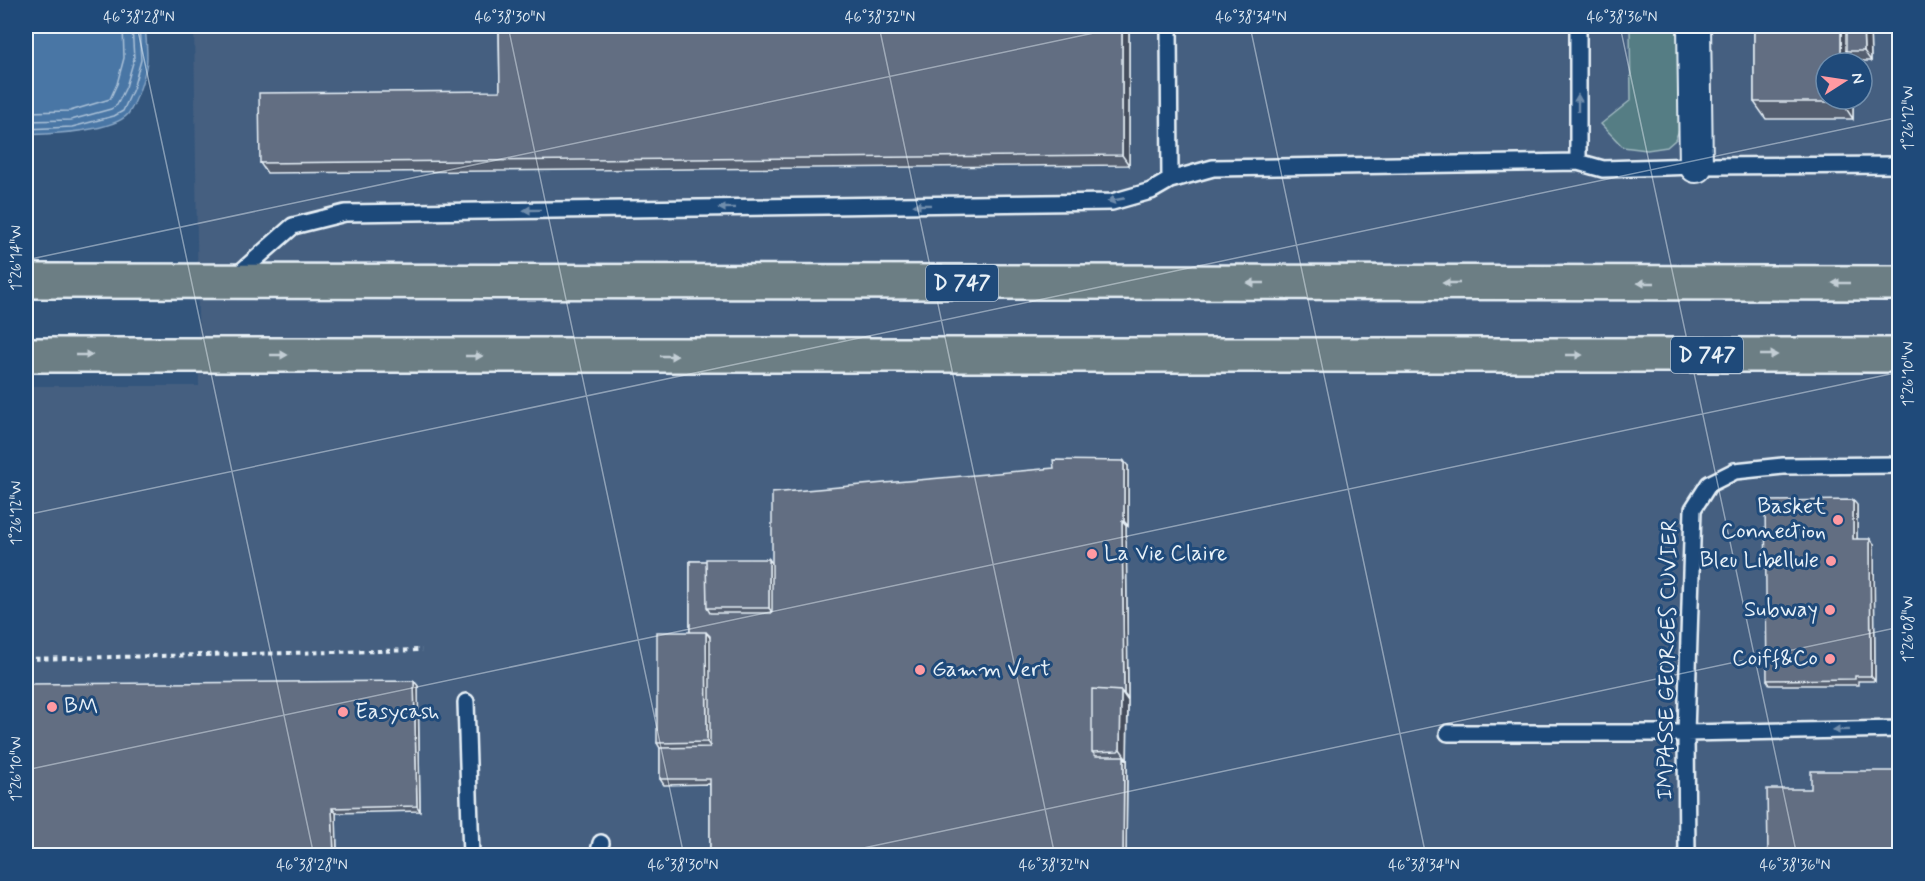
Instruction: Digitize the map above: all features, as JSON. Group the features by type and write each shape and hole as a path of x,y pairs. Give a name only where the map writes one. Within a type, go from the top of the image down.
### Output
{"highway":[{"name":"D 747","path":"26,281 1899,283"},
{"name":"D 747","path":"26,355 1899,355"}],"street":[{"path":"1694,26 1696,166"}],"lane":[{"path":"1169,26 1170,180"},
{"path":"1578,26 1578,162"},
{"path":"230,281 293,226 345,213 1112,202 1152,191 1170,180 1213,168 1578,162 1603,170 1696,166 1899,165"},
{"name":"IMPASSE GEORGES CUVIER","path":"1687,855 1686,733 1693,509 1709,484 1735,471 1771,467 1899,465"},
{"path":"466,702 471,855"},
{"path":"1448,733 1686,733 1899,729"}],"path":[{"path":"26,659 422,650"}],"shaded area":[{"path":"194,26 1899,26 1899,855 26,855 26,386 199,386"}],"green space":[{"path":"1630,26 1679,26 1679,130 1675,140 1667,147 1647,150 1623,147 1601,124 1631,100"}],"water":[{"path":"26,26 145,26 147,58 145,71 138,95 128,114 109,125 95,128 64,133 26,135"}],"building":[{"path":"499,26 1122,26 1122,155 260,163 259,93 500,91"},
{"path":"1754,26 1841,26 1841,51 1814,51 1814,102 1754,102"},
{"path":"1846,26 1863,26 1864,51 1846,51"},
{"name":"Gamm Vert","path":"1053,460 1124,461 1124,521 1122,521 1124,694 1121,691 1092,689 1092,752 1096,756 1124,756 1123,855 710,855 710,779 660,779 660,748 710,747 710,636 706,632 690,632 690,561 706,561 707,608 710,613 772,613 772,493 1054,468"},
{"path":"1853,500 1853,539 1870,539 1871,676 1855,676 1855,679 1767,680 1765,501"},
{"path":"706,559 769,559 769,608 707,608"},
{"path":"657,632 706,632 707,742 657,743"},
{"path":"414,681 417,806 332,808 334,855 26,855 26,684"},
{"path":"1092,689 1121,691 1120,749 1118,751 1092,752"},
{"path":"1811,771 1899,771 1899,855 1768,855 1767,789 1811,789"}],"place":[{"name":"Basket Connection","path":"1838,520"},
{"name":"La Vie Claire","path":"1092,554"},
{"name":"Bleu Libellule","path":"1831,561"},
{"name":"Subway","path":"1830,610"},
{"name":"Coiff&Co","path":"1830,659"},
{"name":"Gamm Vert","path":"920,670"},
{"name":"BM","path":"52,707"},
{"name":"Easycash","path":"343,712"}]}
